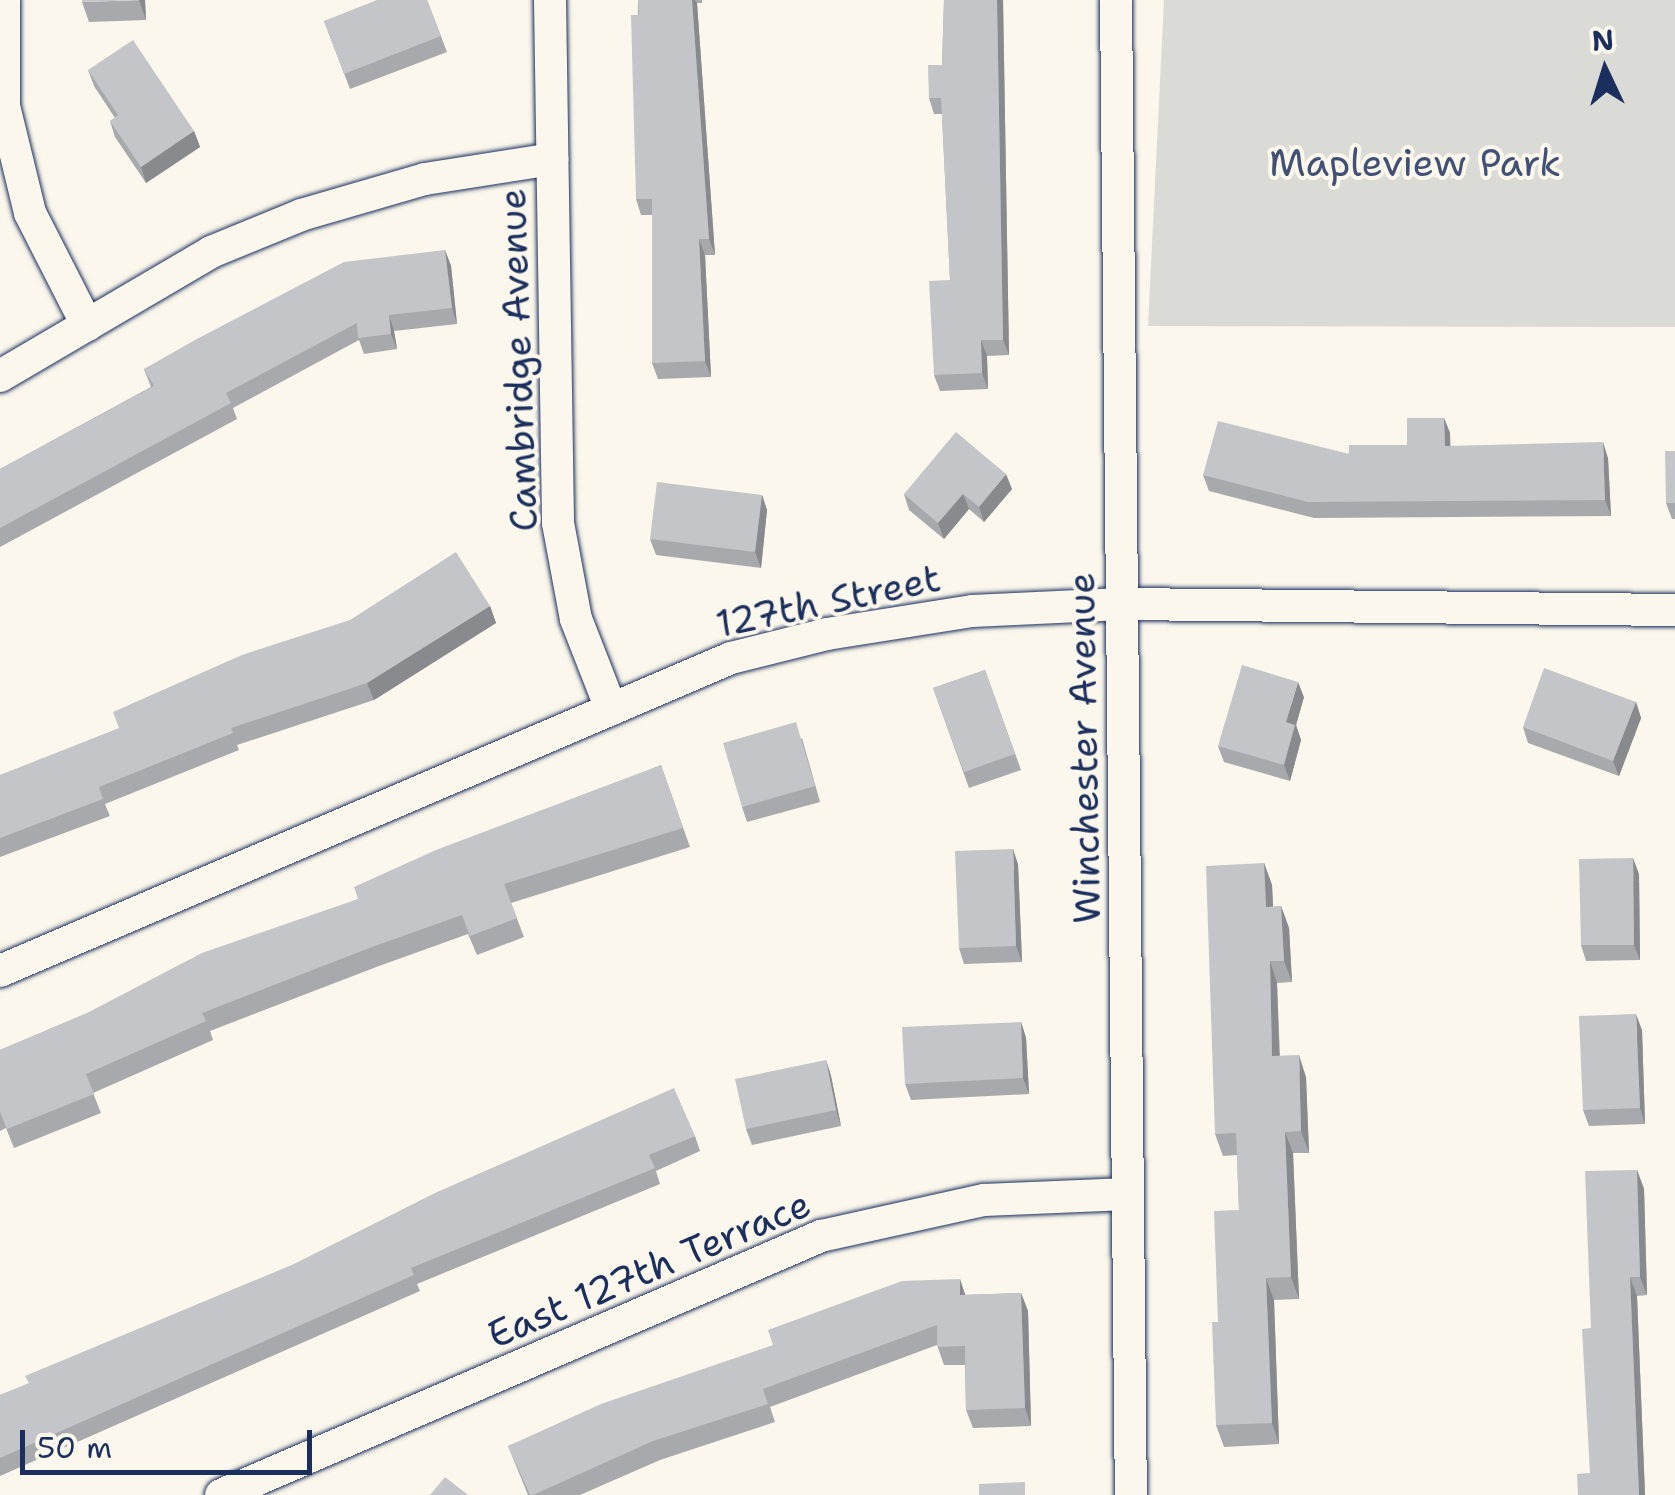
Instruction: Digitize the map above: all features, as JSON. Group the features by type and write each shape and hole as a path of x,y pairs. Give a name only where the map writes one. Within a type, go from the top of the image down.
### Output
{"street":[{"path":"4,0 4,106 30,213 87,325"},
{"name":"Cambridge Avenue","path":"550,0 558,523 576,619 610,710"},
{"name":"Winchester Avenue","path":"1116,0 1131,1495"},
{"path":"0,376 210,252 301,215 425,180 552,159"},
{"name":"127th Street","path":"0,971 731,658 827,634 972,612 1122,604 1675,610"},
{"name":"East 127th Terrace","path":"221,1495 263,1487 821,1236 984,1200 1128,1194"}],"green space":[{"name":"Mapleview Park","path":"1164,0 1675,0 1675,327 1148,326"}],"building":[{"path":"377,0 427,0 441,36 344,74 324,21"},
{"path":"638,0 692,0 709,239 699,239 705,361 652,363 652,199 636,199 631,15 639,15"},
{"path":"944,0 997,0 1003,340 981,340 982,373 934,375 929,281 950,280 941,98 929,98 928,65 942,65"},
{"path":"133,40 194,131 141,167 110,121 118,115 88,70"},
{"path":"445,250 452,308 389,315 391,334 358,338 357,323 226,393 231,403 0,528 0,469 154,386 144,369 344,262"},
{"path":"1407,418 1444,418 1445,446 1603,442 1605,500 1308,502 1203,475 1218,421 1349,454 1349,445 1407,445"},
{"path":"956,432 1006,474 979,507 963,494 938,523 904,494"},
{"path":"1665,451 1675,451 1675,503 1666,503"},
{"path":"657,482 762,495 755,552 650,539"},
{"path":"456,552 490,606 367,683 231,728 233,733 99,787 103,799 0,838 0,775 119,728 113,712 242,655 350,620"},
{"path":"1242,665 1298,682 1286,722 1295,725 1284,765 1218,746"},
{"path":"1544,668 1636,702 1613,761 1523,727"},
{"path":"985,670 1015,754 964,772 933,688"},
{"path":"796,722 815,786 742,807 723,743"},
{"path":"661,765 683,828 504,884 517,918 470,936 462,915 202,1013 206,1021 86,1074 94,1094 7,1129 0,1112 0,1050 87,1013 202,953 358,899 354,887 436,850"},
{"path":"1013,849 1016,946 959,948 955,851"},
{"path":"1633,858 1634,945 1581,945 1579,859"},
{"path":"1264,863 1266,907 1281,906 1284,961 1270,961 1272,1056 1299,1055 1301,1131 1285,1132 1291,1277 1266,1278 1272,1423 1216,1425 1212,1322 1218,1322 1214,1211 1239,1210 1236,1133 1215,1134 1206,866"},
{"path":"1636,1014 1640,1108 1583,1110 1579,1016"},
{"path":"1021,1022 1023,1078 905,1084 902,1027"},
{"path":"826,1060 836,1110 746,1129 735,1079"},
{"path":"674,1088 695,1136 649,1155 655,1168 411,1268 414,1275 0,1458 0,1395 29,1383 25,1376 294,1264 435,1193"},
{"path":"1637,1170 1640,1277 1630,1277 1639,1495 1578,1495 1577,1474 1590,1473 1582,1329 1591,1328 1585,1171"},
{"path":"960,1279 960,1295 1021,1293 1025,1408 966,1410 965,1346 937,1347 937,1325 763,1389 768,1404 653,1441 533,1495 508,1446 601,1404 773,1345 768,1330 902,1281"},
{"path":"445,1477 468,1495 430,1495"},
{"path":"1025,1482 1025,1495 979,1495 979,1484"}]}
